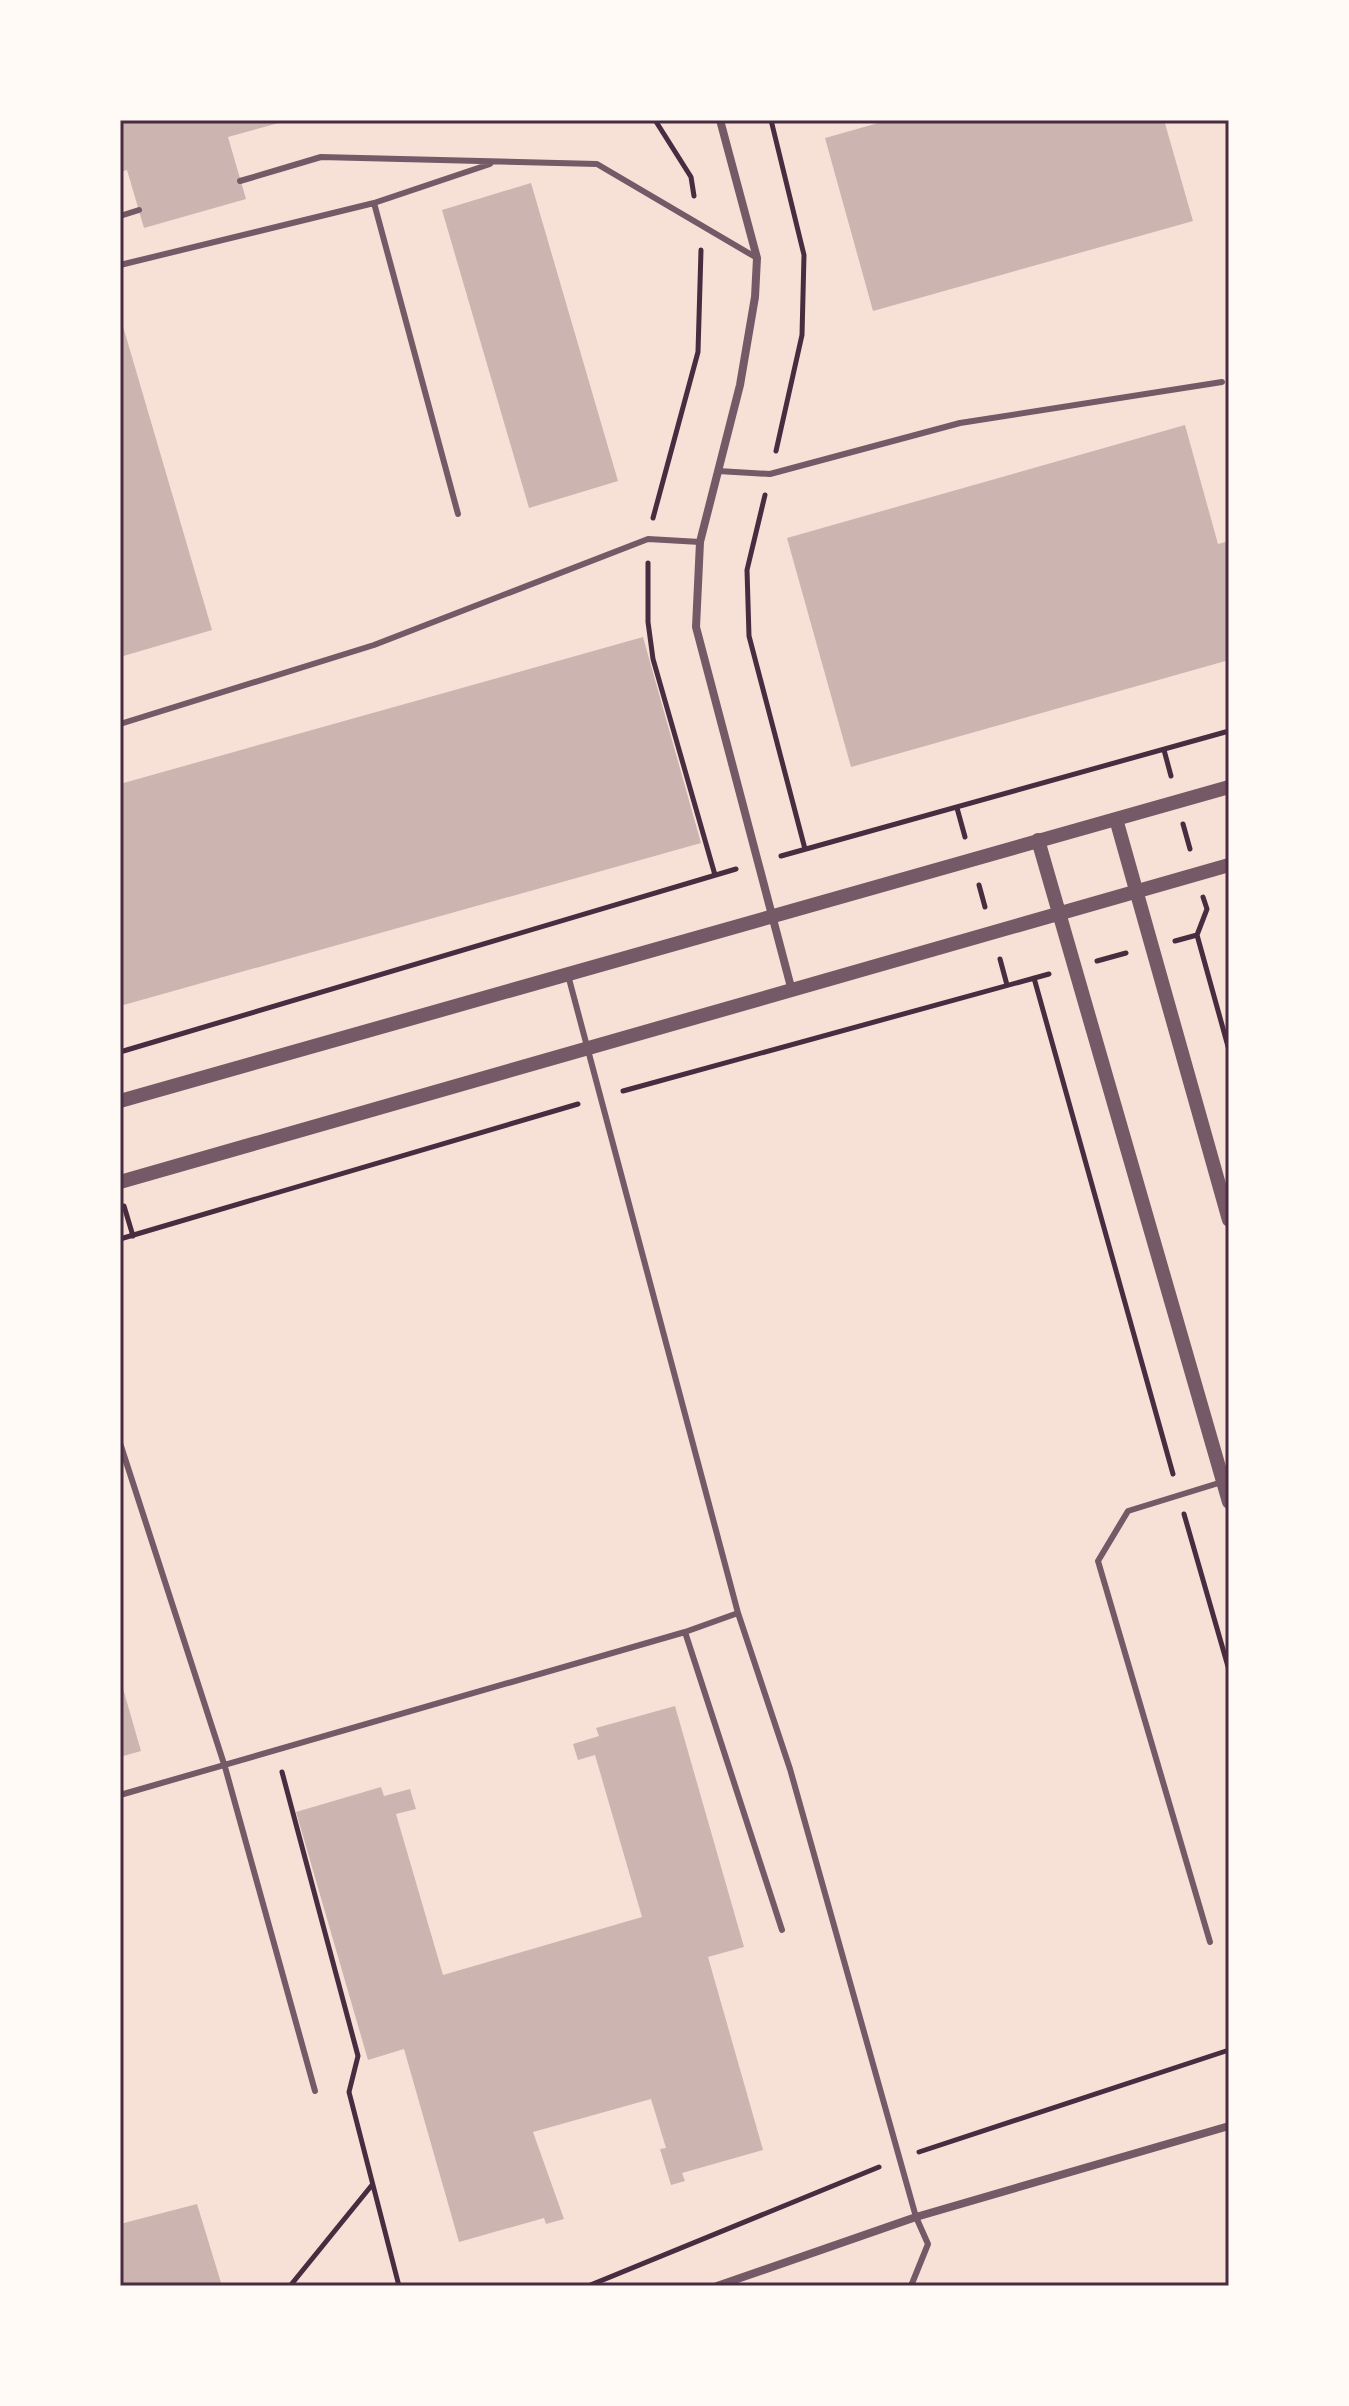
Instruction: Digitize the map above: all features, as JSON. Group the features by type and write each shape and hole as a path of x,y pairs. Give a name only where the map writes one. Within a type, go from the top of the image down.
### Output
{"street":[{"path":"720,120 757,258 750,335 700,542 696,627 792,991"},
{"path":"120,1101 1229,787"},
{"path":"1116,819 1229,1220"},
{"path":"1038,840 1226,1480 1229,1502"},
{"path":"120,1182 1229,865"},
{"path":"717,2286 916,2217 1229,2126"}],"lane":[{"path":"240,181 321,157 597,164 757,258"},
{"path":"120,265 374,203 497,162"},
{"path":"374,203 458,514"},
{"path":"120,216 139,210"},
{"path":"718,471 770,474 960,423 1222,382"},
{"path":"120,724 374,645 648,539 700,542"},
{"path":"567,974 738,1613 790,1769 916,2217 928,2244 911,2286"},
{"path":"120,1443 225,1767 315,2091"},
{"path":"1210,1942 1098,1561 1128,1511 1226,1480"},
{"path":"120,1795 685,1632 738,1613"},
{"path":"685,1632 782,1930"}],"path":[{"path":"655,120 691,177 699,223 698,352 648,539 648,622 653,659 715,875"},
{"path":"120,1052 715,875 1229,731"},
{"path":"1164,750 1207,909 1197,935 1229,1050"},
{"path":"957,808 1007,985"},
{"path":"1197,935 1034,978 1229,1670"},
{"path":"124,1205 133,1236"},
{"path":"276,1750 358,2056 349,2092 399,2286"},
{"path":"290,2286 372,2184"}],"building":[{"path":"120,120 286,121 228,137 246,199 144,228 127,170 120,172"},
{"path":"889,120 1164,120 1193,221 873,311 825,138"},
{"path":"531,183 618,481 529,508 442,210"},
{"path":"120,316 212,630 120,657"},
{"path":"1185,425 1218,544 1229,541 1229,660 851,767 787,538"},
{"path":"643,637 701,843 120,1006 120,784"},
{"path":"120,1678 141,1751 120,1757"},
{"path":"675,1706 744,1947 708,1957 763,2150 682,2173 685,2181 671,2185 660,2149 666,2148 651,2099 533,2132 564,2219 546,2224 544,2218 459,2242 404,2049 368,2060 296,1812 381,1787 384,1796 410,1789 416,1809 396,1814 443,1975 642,1917 595,1755 578,1760 573,1744 599,1736 596,1728"},
{"path":"197,2204 222,2286 120,2286 120,2224"}]}
